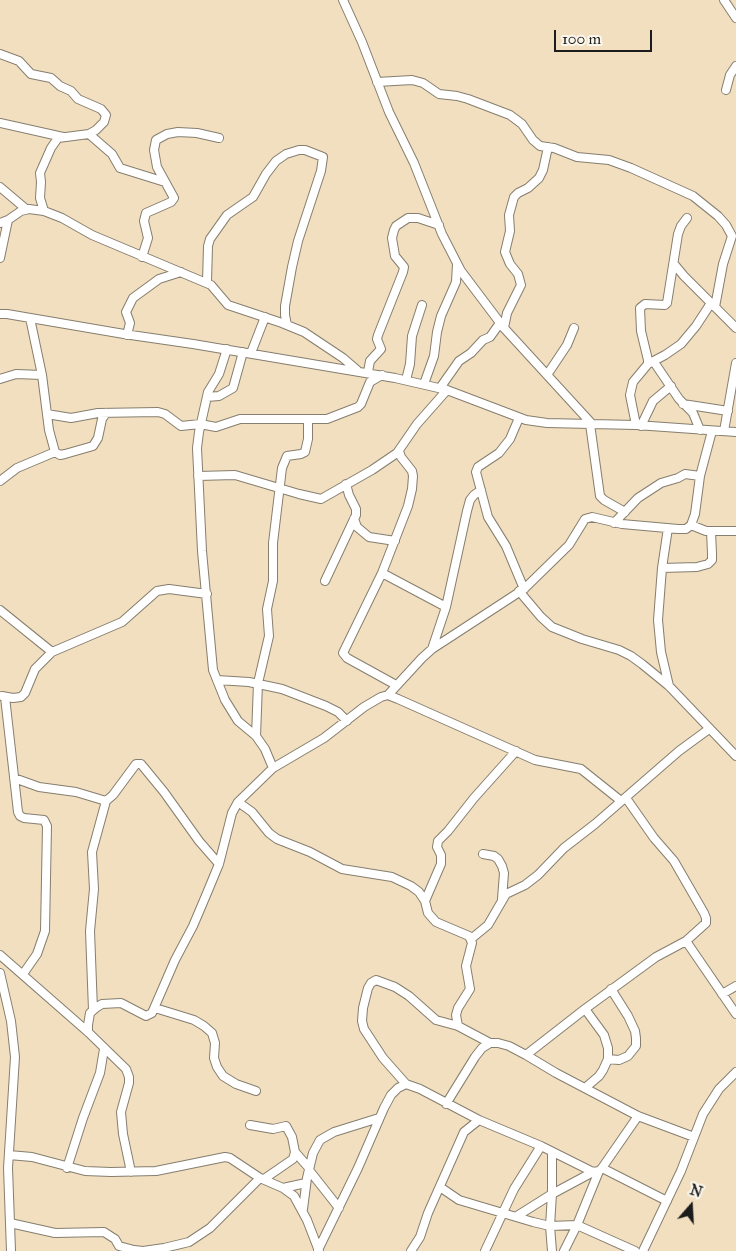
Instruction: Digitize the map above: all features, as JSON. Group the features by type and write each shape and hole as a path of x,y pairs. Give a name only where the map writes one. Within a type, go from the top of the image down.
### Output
{"street":[{"path":"342,0 362,42 389,112 414,164 457,264 502,326 591,424 600,496 625,512"},
{"path":"724,0 736,18"},
{"path":"0,54 19,61 31,74 51,78 60,86 71,91 78,99 105,112 106,118 101,126 89,134 58,138 51,148 40,173 42,182 40,198 44,211"},
{"path":"726,90 730,75 736,66"},
{"path":"377,82 412,80 422,83 434,92 457,96 510,115 522,124 536,144 576,156 608,160 631,168 693,196 726,225 731,232 733,241 723,264 713,305 681,344 651,363 633,382 630,395 638,425"},
{"path":"0,123 63,137"},
{"path":"142,257 148,238 144,221 146,212 171,202 174,198 157,167 154,150 156,140 173,132 202,134 219,138"},
{"path":"89,134 112,154 120,168 165,182"},
{"path":"198,476 235,475 318,499 324,498 372,470 399,451 443,389 459,362 471,353 482,340 490,337 502,326 521,285 518,274 506,256 506,244 510,231 508,215 514,197 539,178 543,170 548,147"},
{"path":"207,282 208,246 210,239 227,215 253,197 276,161 286,154 299,150 305,150 323,157 321,171 292,267 285,306 287,325"},
{"path":"0,188 26,209"},
{"path":"0,258 4,221 26,209 44,211 142,257 207,282 216,288 228,305 287,325 318,341 358,371"},
{"path":"368,372 370,361 381,349 377,339 378,335 404,272 404,267 395,256 392,234 396,226 408,218 418,218 439,225"},
{"path":"687,218 678,234 667,303 665,305 645,304 640,308 641,331 651,363 693,414 700,430"},
{"path":"424,384 434,356 441,316 456,282 457,264"},
{"path":"674,264 736,328"},
{"path":"127,335 130,323 126,312 130,302 139,292 160,279 181,272"},
{"path":"406,380 410,364 412,336 422,305"},
{"path":"0,314 368,372 443,389 526,420 547,423 638,425 736,432"},
{"path":"207,397 225,394 233,388 247,353 265,317"},
{"path":"30,318 42,375 46,414 55,452 60,455 93,446 98,438 102,419 106,413"},
{"path":"547,375 567,345 574,328"},
{"path":"227,350 222,367 207,397 200,424 197,448 202,551 213,670 222,693 238,721 256,736 274,768"},
{"path":"724,431 736,363"},
{"path":"0,379 16,374 42,375"},
{"path":"46,414 71,418 106,413 158,412 165,414 181,426 200,424 216,427 240,419 331,418 361,404 370,382 382,375"},
{"path":"638,425 653,401 671,386"},
{"path":"683,404 728,411"},
{"path":"519,418 510,439 498,453 482,464 477,470 488,517 506,546 522,590 541,617 552,626 582,639 631,656 669,686 736,756"},
{"path":"256,736 258,683 269,636 267,609 273,582 273,543 282,468 286,456 305,452 308,439 308,419"},
{"path":"88,1032 89,1017 93,1010 102,1004 121,1003 146,1016 152,1013 175,960 193,926 219,864 228,824 238,802 274,768 324,738 374,700 388,695 432,649 522,590 569,545 584,519 592,517 614,523 686,529 691,525 695,514 700,476 712,431"},
{"path":"396,685 347,658 343,653 382,573 408,506 413,481 412,471 401,457 399,451"},
{"path":"0,481 17,468 55,452"},
{"path":"614,523 644,493 661,483 685,474 700,476"},
{"path":"325,581 354,520 356,509 346,484"},
{"path":"432,649 446,607 470,500 481,490"},
{"path":"354,520 368,537 395,541"},
{"path":"691,525 699,529 711,531 736,531"},
{"path":"668,528 662,568 658,620 661,652 669,686"},
{"path":"662,568 697,567 708,564 712,560 711,531"},
{"path":"382,573 446,607"},
{"path":"23,974 37,954 46,931 47,826 44,820 20,816 2,696 17,698 25,694 35,669 52,652 122,622 157,591 169,589 207,594"},
{"path":"0,610 52,652"},
{"path":"216,680 258,683 282,690 326,706 338,712 347,721"},
{"path":"222,693 231,682"},
{"path":"388,695 544,762 581,769 623,800 674,861 706,918 706,923 703,927 686,940 656,957 585,1008 526,1055"},
{"path":"471,939 488,926 506,894 525,885 538,875 564,848 673,756 709,729"},
{"path":"425,901 441,864 441,855 437,847 438,841 448,832 474,798 516,751"},
{"path":"93,1010 90,931 94,889 92,852 106,800 113,794 136,764 141,764 164,792 199,841 219,864"},
{"path":"14,778 39,787 76,792 106,800"},
{"path":"238,802 252,812 269,833 277,839 310,852 342,869 382,875 401,881 419,892 425,901 428,913 436,922 463,933 471,939 472,943 466,966 470,988 458,1008 456,1015 458,1026"},
{"path":"483,854 494,856 502,866 504,872 502,899"},
{"path":"686,940 736,1014"},
{"path":"0,955 88,1032 126,1069 129,1077 128,1090 121,1112 123,1134 131,1172"},
{"path":"0,973 15,1057 9,1155 11,1251"},
{"path":"667,1201 479,1120 420,1089 406,1084 383,1058 364,1029 362,1021 368,988 376,980 395,987 436,1020 458,1026 490,1043 509,1046 638,1116 694,1138"},
{"path":"722,994 736,986"},
{"path":"608,1060 619,1060 628,1056 636,1046 635,1030 611,990"},
{"path":"155,1008 194,1020 204,1026 212,1034 215,1042 214,1058 223,1076 236,1084 256,1091"},
{"path":"585,1008 604,1035 608,1048 608,1060 599,1076 585,1088"},
{"path":"446,1104 475,1057 482,1048 490,1043"},
{"path":"67,1168 100,1073 104,1049"},
{"path":"643,1251 681,1171 711,1100 719,1088 736,1072"},
{"path":"319,1250 391,1095 398,1088 406,1084"},
{"path":"564,1251 578,1225 598,1170 638,1116"},
{"path":"303,1210 306,1183 317,1144 334,1132 379,1118"},
{"path":"411,1251 420,1237 464,1132 479,1120"},
{"path":"250,1125 273,1129 287,1127 292,1137 295,1152 339,1208"},
{"path":"485,1251 514,1189 541,1146"},
{"path":"10,1223 55,1233 104,1232 115,1239 119,1246 143,1251 189,1242 210,1228 262,1178 291,1162 295,1152"},
{"path":"552,1152 550,1226 552,1251"},
{"path":"9,1155 32,1157 67,1168 85,1171 131,1172 156,1171 228,1157 294,1196 303,1210 319,1250"},
{"path":"517,1216 552,1194 598,1170"},
{"path":"283,1188 306,1183"},
{"path":"440,1187 459,1200 550,1226 578,1225 635,1251"}]}
